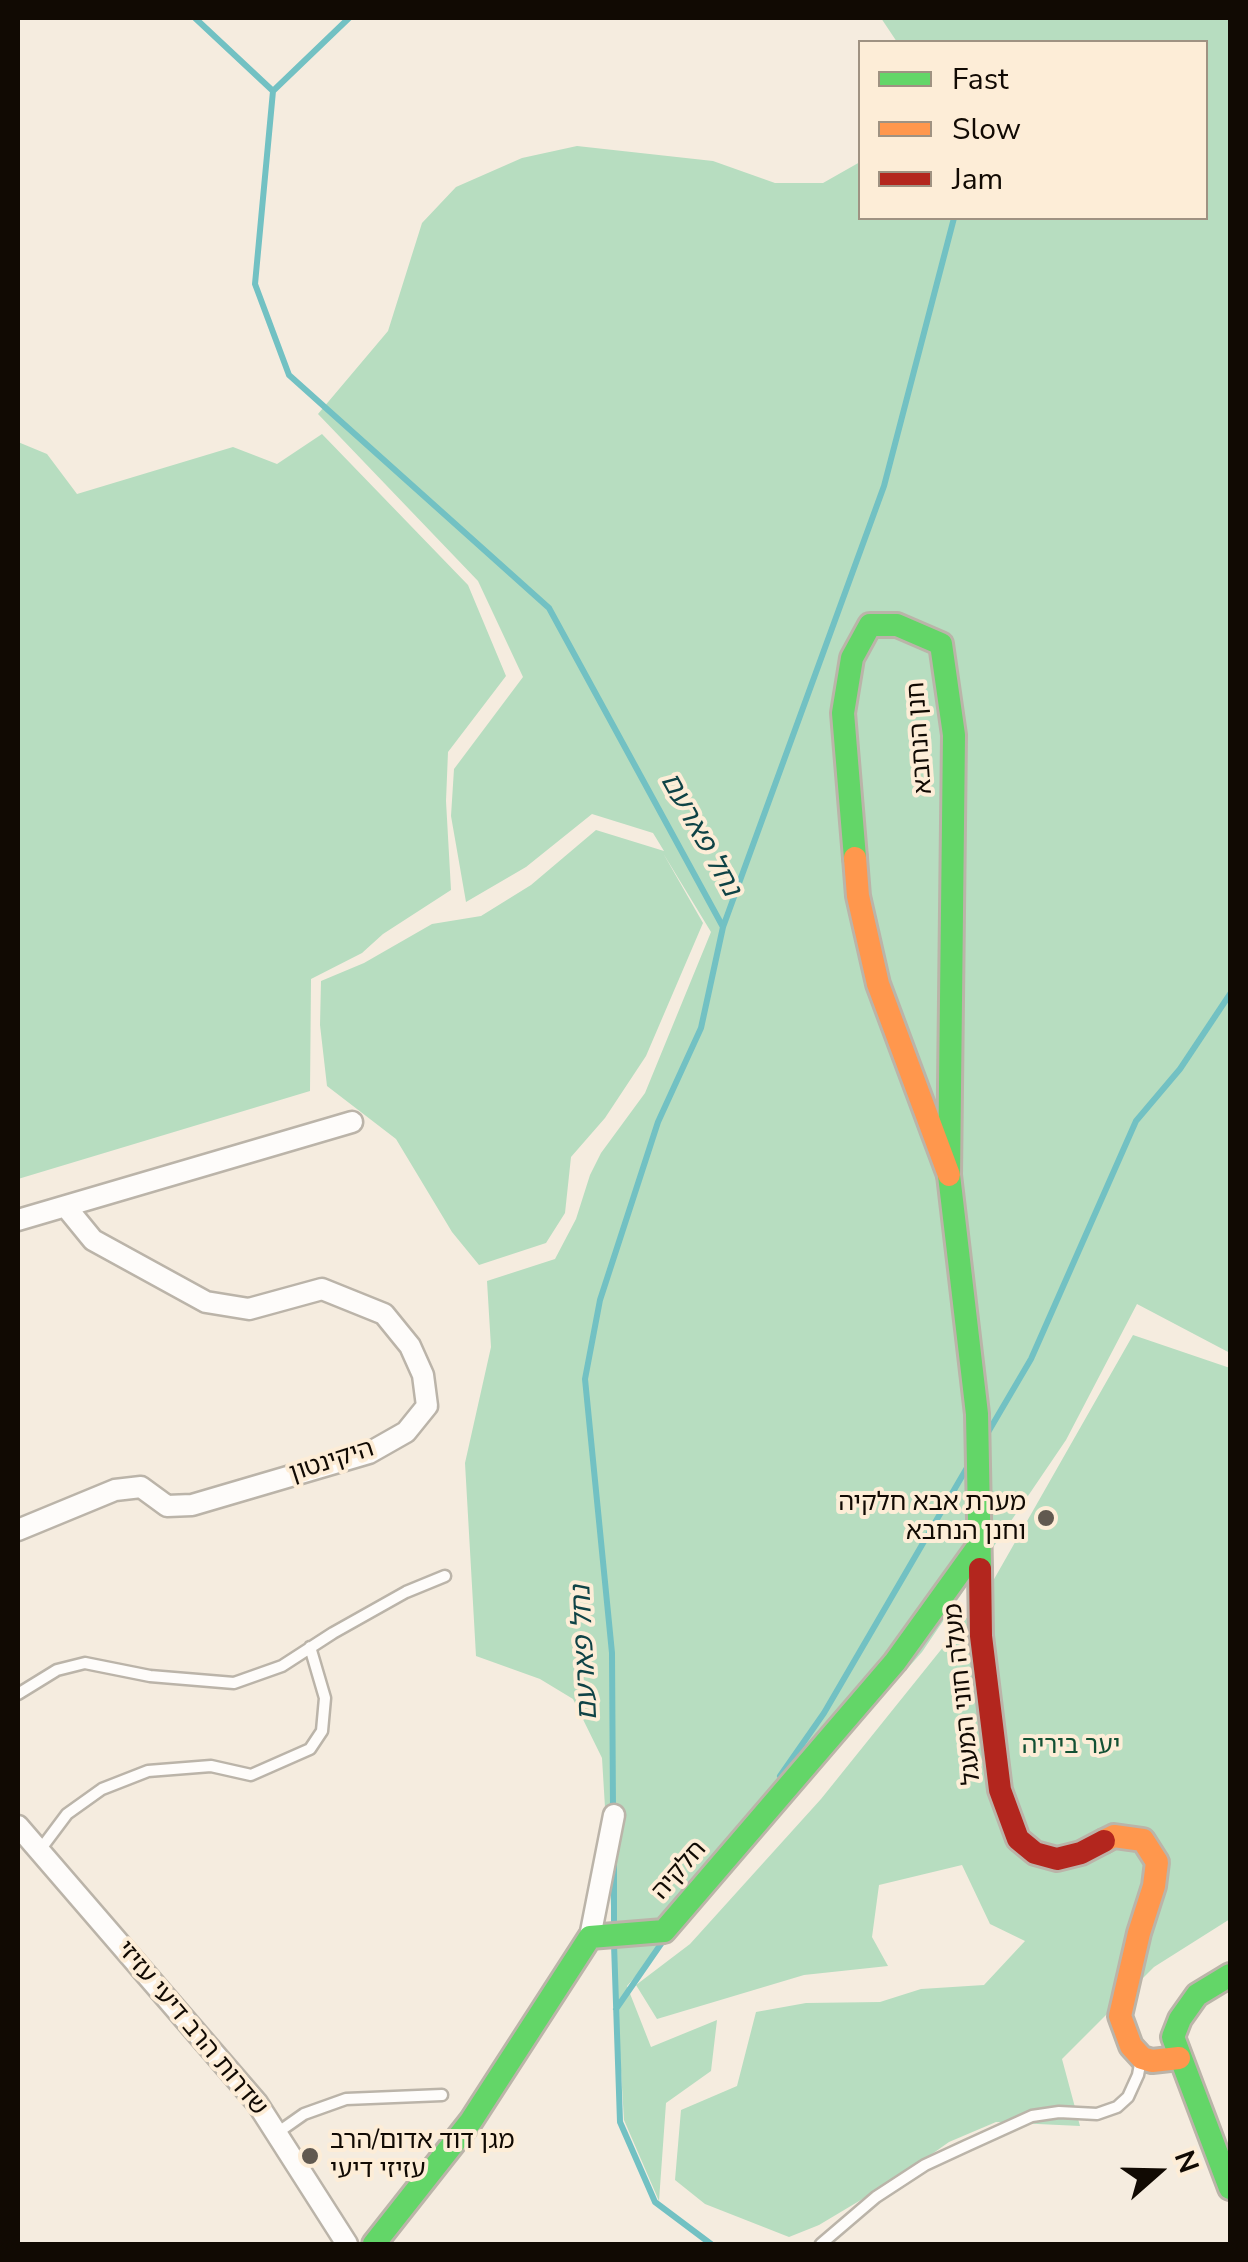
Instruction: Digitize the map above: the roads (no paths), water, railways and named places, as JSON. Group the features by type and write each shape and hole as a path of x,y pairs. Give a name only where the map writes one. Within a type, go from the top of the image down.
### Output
{"street":[{"name":"חנן הנחבא","path":"870,625 896,625 941,644 954,734 949,1175 878,984 858,896 843,713 852,658 870,625"},
{"path":"18,1220 352,1122"},
{"name":"מעלה חוני המעגל","path":"949,1175 977,1414 981,1636 1000,1790 1018,1840 1035,1853 1057,1859 1081,1853 1114,1836 1143,1840 1157,1862 1120,2016 1130,2046 1142,2058"},
{"name":"היקינטון","path":"18,1530 114,1490 141,1487 167,1506 192,1505 369,1454 406,1432 427,1406 423,1375 410,1346 384,1314 322,1289 249,1310 206,1302 93,1240 66,1207"},
{"name":"חלקיה","path":"590,1937 664,1931 895,1662 980,1544"},
{"path":"374,2244 471,2120 590,1937 614,1815"},
{"name":"שדרות הרב דיעי עזיזי","path":"18,1826 256,2102 347,2244"},
{"path":"1230,1975 1197,1995 1173,2037 1230,2188"},
{"path":"1142,2058 1179,2058"}],"lane":[{"path":"18,1694 57,1670 85,1664 150,1676 234,1682 282,1666 406,1592 446,1576"},
{"path":"39,1850 67,1814 102,1789 148,1770 211,1766 251,1775 310,1749 322,1731 325,1698 310,1647"},
{"path":"821,2244 876,2196 925,2165 966,2146 1032,2116 1059,2112 1097,2114 1117,2107 1128,2097 1142,2058"},
{"path":"276,2134 304,2114 346,2099 442,2095"}],"waterway":[{"name":"נחל פארעם","path":"195,18 273,91 255,284 289,375 549,608 723,927 701,1028 658,1122 600,1300 585,1379 612,1653 613,1811"},
{"path":"273,91 349,18"},
{"path":"723,927 884,486 953,220"},
{"path":"987,1434 1031,1359 1136,1121 1180,1069 1230,994"},
{"path":"780,1776 824,1713 968,1466"},
{"name":"נחל פארעם","path":"614,1864 614,1926"},
{"path":"616,2009 663,1941"},
{"path":"614,1944 620,2122 655,2202 711,2244"}],"place":[{"name":"מערת אבא חלקיה וחנן הנחבא","path":"1046,1518"},
{"name":"מגן דוד אדום/הרב עזיזי דיעי","path":"310,2156"}],"park label":[{"name":"יער ביריה","path":"1071,1747"}]}
